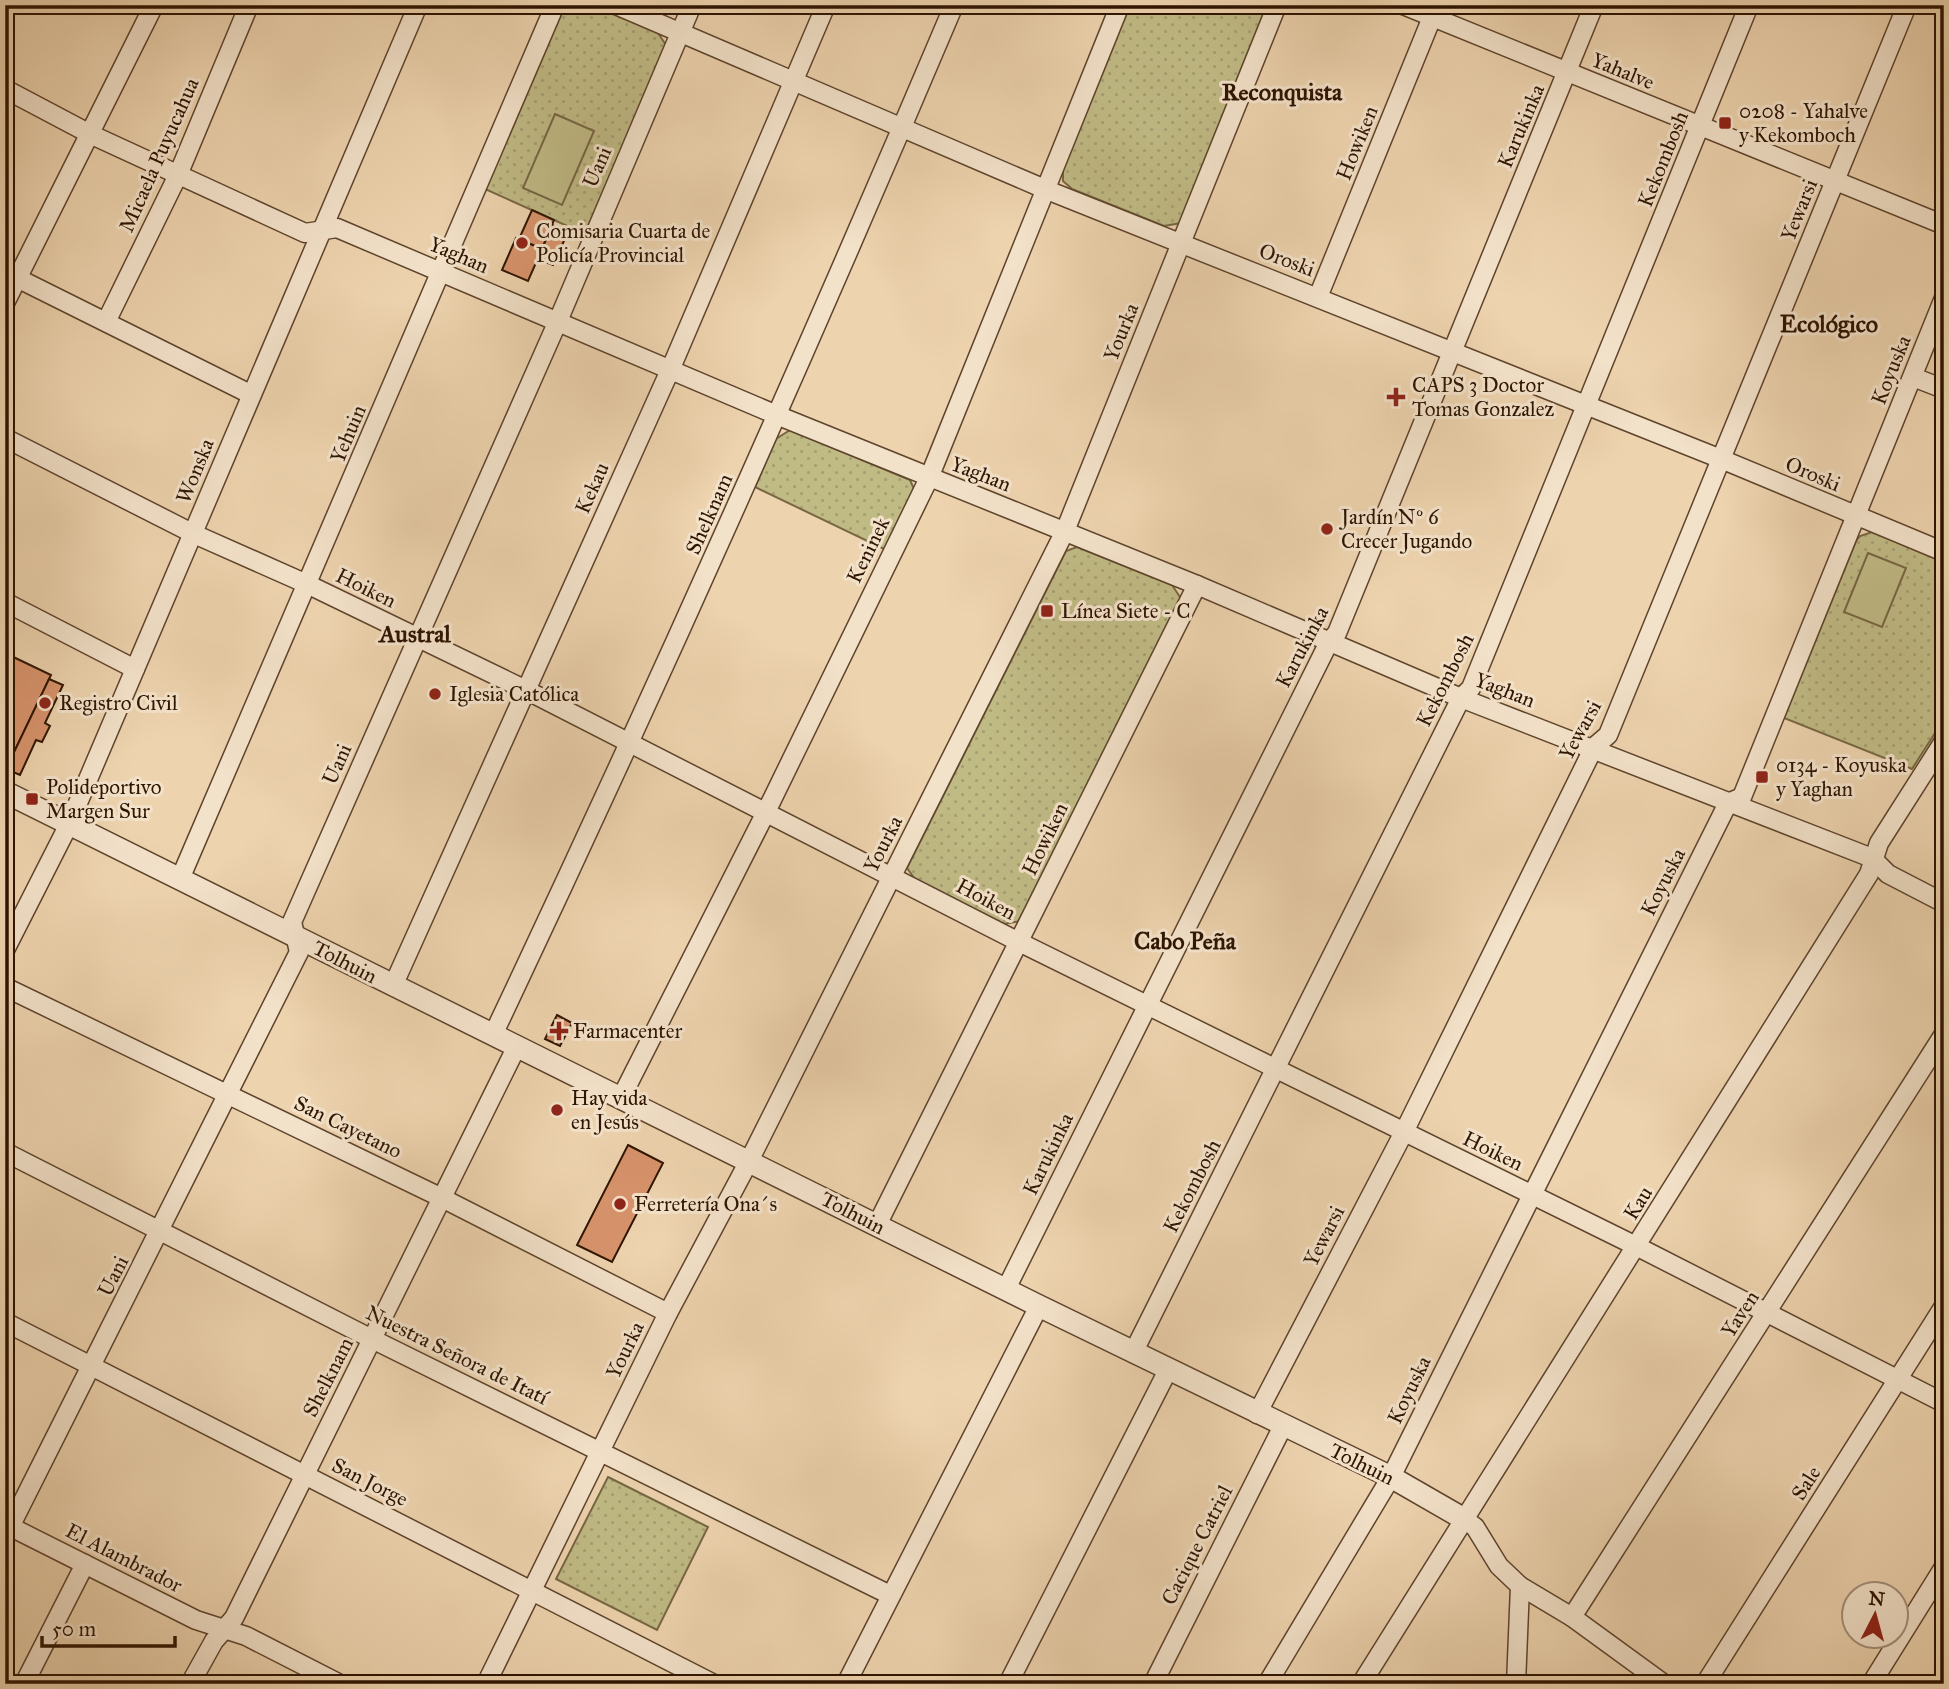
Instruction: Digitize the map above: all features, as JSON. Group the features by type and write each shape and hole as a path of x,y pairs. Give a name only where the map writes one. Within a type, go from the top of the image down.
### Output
{"street":[{"path":"5,303 12,275 92,135 154,5"},
{"name":"Micaela Puyucahua","path":"106,322 178,175 249,5"},
{"name":"Wonska","path":"5,950 69,824 418,5"},
{"name":"Yehuin","path":"180,880 309,585 555,5"},
{"name":"Oroski","path":"616,5 1047,190 1721,459 1944,552"},
{"name":"Uani","path":"8,1526 92,1367 299,952 292,922 558,321 692,5"},
{"name":"Kekau","path":"393,986 671,369 826,5"},
{"name":"Shelknam","path":"493,1035 630,745 779,416 954,5"},
{"name":"Keninek","path":"621,1098 765,814 929,478 1120,5"},
{"name":"Yourka","path":"486,1684 668,1313 749,1161 1065,531 1277,5"},
{"name":"Yahalve","path":"1403,5 1434,11 1568,73 1944,225"},
{"name":"Karukinka","path":"1006,1289 1329,642 1337,633 1594,5"},
{"name":"Kekombosh","path":"1133,1353 1461,698 1471,688 1749,5"},
{"name":"Yewarsi","path":"1257,1414 1404,1132 1594,747 1608,735 1907,5"},
{"name":"Howiken","path":"1318,297 1434,11"},
{"name":"Yaghan","path":"5,89 92,135 305,233 337,228 779,416 1197,585 1461,698 1594,747 1728,803 1872,858 1888,874 1944,903"},
{"path":"12,275 250,394"},
{"name":"Koyuska","path":"1267,1684 1298,1637 1391,1477 1728,803 1742,797 1944,298"},
{"path":"1913,377 1944,390"},
{"name":"Hoiken","path":"5,438 194,534 309,585 526,690 1019,942 1638,1247 1944,1403"},
{"name":"Howiken","path":"877,1225 1197,585"},
{"path":"5,602 135,669"},
{"name":"Kau","path":"1361,1684 1638,1247 1869,874 1872,858 1944,741"},
{"name":"Tolhuin","path":"5,792 1133,1353 1391,1477 1464,1518 1481,1534 1499,1566 1520,1586 1572,1617 1664,1684"},
{"name":"San Cayetano","path":"5,987 440,1197 668,1313"},
{"name":"Yaven","path":"1572,1617 1944,1034"},
{"name":"Shelknam","path":"190,1684 214,1641 234,1618 516,1048"},
{"name":"Nuestra Señora de Itatí","path":"5,1152 372,1339 890,1595"},
{"path":"846,1684 1038,1306"},
{"name":"Sale","path":"1705,1684 1944,1306"},
{"name":"San Jorge","path":"5,1322 714,1684"},
{"path":"1008,1684 1168,1370"},
{"name":"Cacique Catriel","path":"1153,1684 1283,1426"},
{"name":"El Alambrador","path":"8,1526 196,1620 225,1628 340,1684"},
{"path":"24,1684 85,1564"},
{"path":"1871,1684 1944,1567"},
{"path":"1516,1684 1520,1586"}],"shaded area":[{"path":"565,5 596,5 656,30 666,45 585,234 485,189"},
{"path":"1129,5 1259,5 1268,9 1181,223 1164,226 1072,189 1063,181 1063,169"},
{"path":"555,114 594,131 562,205 523,188"},
{"path":"790,430 910,480 915,491 886,550 755,487 776,439"},
{"path":"1872,532 1944,560 1944,719 1912,769 1784,718 1856,541 1860,536"},
{"path":"1077,547 1172,585 1182,600 1021,921 1004,924 917,882 907,868 1066,551"},
{"path":"1868,553 1906,568 1882,627 1844,612"},
{"path":"608,1477 708,1527 657,1630 556,1579"}],"building":[{"path":"532,210 554,220 542,249 519,239"},
{"path":"552,225 568,232 553,265 538,259"},
{"path":"516,238 542,249 528,281 502,270"},
{"path":"5,653 51,675 5,771"},
{"path":"49,679 63,685 45,723 50,726 42,742 36,740 20,775 6,769"},
{"name":"Farmacenter","path":"557,1015 572,1023 560,1046 545,1039"},
{"name":"Ferretería Ona´s","path":"628,1145 663,1163 612,1262 577,1245"}],"place":[{"name":"0208 - Yahalve y Kekomboch","path":"1725,123"},
{"name":"Comisaria Cuarta de Policía Provincial","path":"522,243"},
{"name":"CAPS 3 Doctor Tomas Gonzalez","path":"1396,397"},
{"name":"Jardín Nº 6 Crecer Jugando","path":"1327,529"},
{"name":"Línea Siete - C","path":"1047,611"},
{"name":"Iglesia Católica","path":"435,694"},
{"name":"Registro Civil","path":"45,703"},
{"name":"0134 - Koyuska y Yaghan","path":"1762,777"},
{"name":"Polideportivo Margen Sur","path":"32,799"},
{"name":"Farmacenter","path":"559,1031"},
{"name":"Hay vida en Jesús","path":"557,1110"},
{"name":"Ferretería Ona´s","path":"620,1204"}],"district":[{"name":"Reconquista","path":"1282,92"},
{"name":"Ecológico","path":"1829,324"},
{"name":"Austral","path":"415,634"},
{"name":"Cabo Peña","path":"1185,941"}]}
